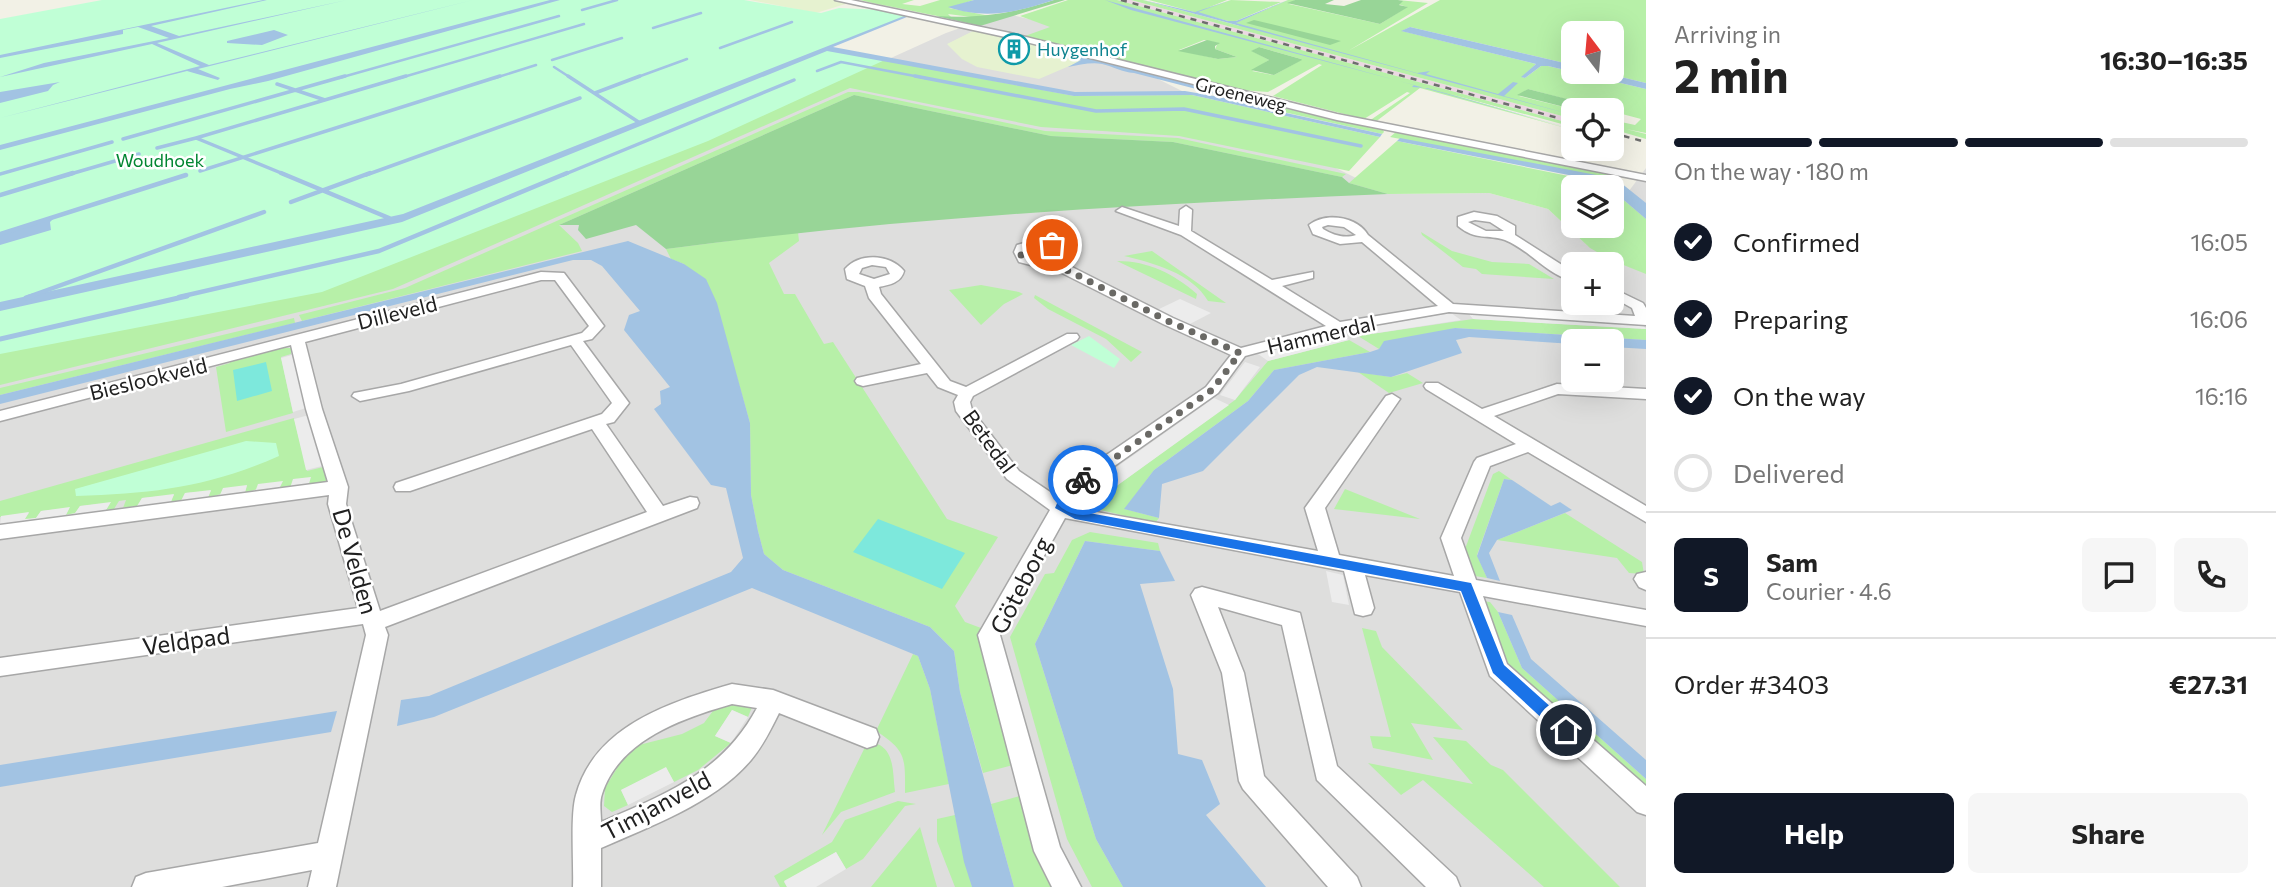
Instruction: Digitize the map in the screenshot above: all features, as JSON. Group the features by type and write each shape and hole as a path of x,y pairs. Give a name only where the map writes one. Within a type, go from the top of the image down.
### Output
{"street":[{"name":"Groeneweg","path":"839,0 1033,39 1140,69 1362,123 1646,178"},
{"path":"1185,232 1186,210"},
{"path":"1122,211 1185,232 1338,327"},
{"path":"1504,235 1523,244 1542,260 1561,270"},
{"path":"1363,237 1448,308"},
{"path":"1055,264 1168,321 1240,353"},
{"name":"Dilleveld","path":"297,341 309,335 547,274 559,276 597,326 587,335 403,388 360,396"},
{"path":"1269,285 1308,275"},
{"name":"Betedal","path":"871,284 874,295 944,384 967,393"},
{"path":"1624,298 1638,306 1645,320"},
{"name":"Hammerdal","path":"1061,508 1068,490 1212,390 1240,353 1338,327 1448,308 1645,320"},
{"name":"Betedal","path":"1061,508 1013,475 964,411 962,402 967,393 1072,337"},
{"path":"403,487 608,418 621,403 573,339"},
{"path":"297,341 314,409 339,487"},
{"name":"Bieslookveld","path":"0,416 297,341"},
{"path":"863,381 931,367"},
{"path":"1432,386 1646,515"},
{"path":"1479,415 1557,389 1646,394"},
{"path":"1363,608 1315,508 1392,399"},
{"path":"596,422 658,514"},
{"path":"1530,445 1483,462 1451,538 1466,587 1498,668 1646,803"},
{"name":"De Velden","path":"0,532 339,487 337,504 377,635 322,887"},
{"name":"Veldpad","path":"0,667 373,618 690,503"},
{"path":"1061,508 1075,515 1646,618"},
{"name":"Göteborg","path":"1061,508 989,635 1048,851 1067,887"},
{"path":"1347,887 1252,781 1233,673 1202,595 1292,619 1326,772 1446,887"},
{"name":"Timjanveld","path":"587,887 588,796 603,765 630,736 691,706 732,694 773,699 867,737"},
{"name":"Timjanveld","path":"587,841 640,818 705,782 742,753 773,699"},
{"path":"146,887 329,853"}],"shaded area":[{"path":"267,0 151,26 179,36 347,0 157,43 209,65 473,0 198,69 220,78 218,80 187,71 0,118 200,66 152,44 0,77 44,63 169,38 138,27 123,30 123,34 0,58 0,55"},
{"path":"550,0 560,0 268,81 0,150 0,145"},
{"path":"974,0 1054,0 1027,8 988,14 948,7"},
{"path":"1105,0 1398,81 1131,10"},
{"path":"1117,0 1131,0 1561,116 1561,121"},
{"path":"1143,0 1195,12 1231,0 1198,12 1236,21 1288,0 1236,23 1417,73 1430,71 1426,74 1498,94 1513,82 1518,83 1504,96 1561,112"},
{"path":"1003,13 1063,27 1124,62 1388,194 1489,193 1548,209 1561,221 1561,238 1579,238 1588,246 1598,238 1624,238 1624,198 1646,168 1646,887 0,887 0,354 708,141 946,33"},
{"path":"907,17 833,47 1075,92 1185,91 1243,101 1102,64 1068,67 1081,60 1058,52 1052,46 1284,108 1258,106 1263,108 1382,134 1380,137 1192,95 1074,96 827,51 402,222 0,311 0,302 403,214"},
{"path":"1410,27 1561,62 1561,69 1541,66 1525,78 1521,77 1536,64 1401,31"},
{"path":"274,30 288,35 262,45 227,43 227,41"},
{"path":"1624,78 1646,83 1646,89 1624,84"},
{"path":"60,82 48,91 0,103 0,92"},
{"path":"1423,88 1427,88 1561,126"},
{"path":"1400,138 1596,175 1569,175 1397,141"},
{"path":"1624,185 1646,203 1646,219 1624,200"},
{"path":"56,216 50,222 51,230 0,245 0,234"},
{"path":"628,241 684,264 706,279 717,303 750,423 751,495 764,554 783,570 930,627 954,651 960,692 1014,887 972,887 964,862 930,689 918,656 752,588 434,717 397,726 401,700 429,696 731,572 743,558 726,488 711,485 654,409 661,404 660,391 670,387 624,330 629,315 640,311 602,266 591,260 573,260 0,404 0,395"},
{"path":"1180,299 1211,313 1188,325 1157,310"},
{"path":"1451,313 1461,320 1358,336 1350,330"},
{"path":"1468,313 1641,323 1646,329 1473,319"},
{"path":"1455,328 1561,335 1561,343 1469,337 1456,340 1462,353 1391,377 1317,367 1299,375 1203,471 1162,484 1159,518 1124,509 1154,470 1248,401 1274,370 1370,352 1379,349 1384,341"},
{"path":"1338,333 1349,340 1268,361 1258,354"},
{"path":"1624,339 1646,340 1646,349 1624,348"},
{"path":"292,355 306,408 293,412 281,358"},
{"path":"266,362 272,391 237,401 233,370"},
{"path":"1245,362 1260,367 1235,400 1220,395"},
{"path":"1214,398 1229,405 1104,495 1090,486"},
{"path":"309,415 322,466 306,470 294,419"},
{"path":"311,477 308,487 0,525 1,516 29,512 25,519 36,518 41,511 70,507 66,515 75,513 80,506 111,502 106,510 137,506 142,498 174,494 171,502 181,501 185,493 211,490 208,498 219,497 223,488 247,485 245,493 255,492 258,484 283,481 279,489 290,488 293,479"},
{"path":"1504,479 1512,480 1551,506 1560,502 1572,510 1497,540 1489,553 1500,581 1487,578 1477,556"},
{"path":"878,519 965,553 942,589 853,552"},
{"path":"1085,541 1160,551 1175,581 1140,584 1173,689 1178,754 1202,760 1220,804 1206,815 1266,887 1123,887 1096,839 1035,644"},
{"path":"1326,571 1343,575 1349,605 1332,602"},
{"path":"1498,612 1512,615 1531,659 1646,760 1646,779 1522,668"},
{"path":"732,710 748,717 731,743 715,736"},
{"path":"337,711 331,732 0,787 0,765"},
{"path":"666,767 674,782 628,805 621,790"},
{"path":"836,852 846,869 816,887 787,887 784,881"}],"green space":[{"name":"Woudhoek","path":"102,0 744,0 821,13 839,8 883,10 908,15 829,47 887,59 708,141 322,292 0,354 0,19"},
{"path":"750,0 837,0 852,2 816,13"},
{"path":"860,0 914,0 902,4 920,6 940,0 974,0 949,8 990,16 979,18 948,14 952,18 947,18 878,4 932,17"},
{"path":"1054,0 1065,0 980,26 936,16 996,14"},
{"path":"1068,0 1117,0 1561,121 1561,124 1450,94 1561,127 1420,88 1374,123 1367,122 1234,91 1365,120 1372,119 1410,93 1407,92 1364,119 1273,96 1322,65 1319,64 1268,92 1227,89 1130,66 1025,36 1050,27 1020,16","holes":["1204,40 1218,43 1215,49 1237,57 1218,59 1179,50","1259,47 1301,59 1301,60 1274,75 1252,71 1269,60 1252,51"]},
{"path":"1131,0 1143,0 1240,26 1235,23 1288,0 1295,0 1289,4 1380,24 1407,7 1398,4 1402,1 1398,0 1428,3 1348,51 1440,0 1646,0 1646,83 1624,78 1624,21 1561,21 1561,62 1410,27 1402,31 1536,64 1522,77 1525,78 1541,66 1548,66 1561,69 1561,84 1624,84 1646,89 1646,133 1626,129 1646,134 1646,139 1624,133 1624,123 1635,125 1641,119 1624,114 1624,98 1562,98 1528,89 1519,96 1561,106 1561,116"},
{"path":"1149,0 1227,0 1205,9 1231,0 1281,2 1236,21 1228,21"},
{"path":"1295,0 1334,0 1325,4 1344,6 1361,0 1398,0 1403,1 1399,5 1408,7 1380,24 1287,3"},
{"path":"1254,20 1341,41 1330,45 1246,23"},
{"path":"975,30 1052,46 1058,52 1081,61 1039,79 977,67 962,59 947,44"},
{"path":"1207,40 1220,43 1215,49 1237,57 1218,59 1178,51"},
{"path":"1259,47 1302,60 1274,75 1251,70 1269,60 1251,51"},
{"path":"830,50 1074,96 1192,95 1380,137 1349,171 1179,136 1041,127 850,88 393,289 0,385 0,311"},
{"path":"1528,89 1563,98 1561,106 1517,95"},
{"path":"848,92 859,92 1045,131 1178,138 1346,174 1342,177 1173,142 1051,136 854,95 559,225 578,243 582,251 302,321 299,315 405,288"},
{"path":"854,95 1051,136 1173,142 1342,177 1349,183 1388,194 1026,213 846,228 666,249 636,225 586,239 578,230 579,225 559,225"},
{"path":"1265,104 1384,132 1382,134 1257,106"},
{"path":"1396,132 1611,175 1589,175 1390,137"},
{"path":"1397,141 1564,175 1561,175 1561,221 1548,209 1489,193 1388,194 1349,183"},
{"path":"1624,200 1646,219 1646,274 1624,265 1624,252 1597,252 1579,238 1624,238"},
{"path":"798,232 799,241 769,263 784,294 795,294 824,344 833,342 947,519 998,537 955,606 965,622 981,628 981,639 1013,765 983,773 960,692 954,651 930,627 783,570 764,554 751,495 750,423 736,374 684,264 671,259 666,249"},
{"path":"1421,232 1452,251 1492,262 1529,264 1554,279 1482,274 1476,269 1463,267"},
{"path":"1152,251 1226,303 1208,301 1201,291 1182,276 1124,256"},
{"path":"1117,261 1140,263 1160,270 1197,294 1196,299"},
{"path":"981,285 1023,294 1004,304 981,325 949,290"},
{"path":"1035,295 1142,352 1131,362 1106,339 1048,309 1034,298"},
{"path":"294,318 295,323 0,395 0,388"},
{"path":"1473,319 1646,329 1646,340 1624,339 1624,329 1561,329 1561,335 1455,328 1379,349 1358,336"},
{"path":"1089,336 1120,359 1114,368 1071,345"},
{"path":"1349,340 1370,352 1274,370 1248,401 1154,470 1125,509 1159,518 1155,523 1092,508 1082,496 1090,486 1104,495 1235,400 1268,361"},
{"path":"276,348 291,348 291,354 281,357 293,413 226,432 216,367 230,363 230,359"},
{"path":"1358,372 1391,377 1407,373 1423,383 1389,393"},
{"path":"294,418 307,471 323,467 327,484 279,489 282,482 244,493 247,486 207,498 211,491 185,493 181,501 170,502 174,495 142,498 138,506 123,508 126,500 119,501 114,509 106,510 110,503 80,506 75,514 65,515 69,508 41,511 36,518 24,520 29,513 0,517 0,501"},
{"path":"246,441 276,443 279,456 253,467 179,487 76,496 75,489"},
{"path":"1499,471 1512,480 1504,479 1477,555 1487,578 1475,576 1465,549 1493,474"},
{"path":"1345,489 1420,519 1334,509"},
{"path":"1565,513 1642,562 1644,574 1629,573 1617,558 1497,540"},
{"path":"1090,532 1158,543 1160,551 1085,541 1035,644 1096,839 1123,887 1092,887 1067,839 1010,637 1045,574 1054,573 1072,540"},
{"path":"1482,601 1490,602 1498,612 1522,668 1646,779 1646,790 1510,668"},
{"path":"1362,628 1376,631 1382,647 1463,730 1411,723 1433,760 1373,748 1370,736 1391,737"},
{"path":"913,654 918,656 930,689 949,784 905,793 902,756 894,744 876,731"},
{"path":"739,699 752,707 748,717 732,710 715,736 731,743 698,770 674,782 666,768 621,790 628,805 612,812 604,806 605,788 620,763 639,745 682,734 704,723 718,704"},
{"path":"1433,737 1466,741 1491,765 1503,770 1620,887 1544,887 1423,780 1401,795 1368,763 1473,784"},
{"path":"868,741 884,748 888,753 893,767 895,792 841,812 822,835"},
{"path":"1020,796 1055,887 1014,887 991,804"},
{"path":"898,801 916,804 905,806 863,859 846,869 836,852 784,882 787,887 780,887 774,876 832,842 845,820"},
{"path":"955,815 972,887 955,887 937,841 937,819"},
{"path":"920,827 937,887 871,887"}],"waterway":[{"path":"582,10 617,0"},
{"path":"653,28 701,13"},
{"path":"339,78 559,16"},
{"path":"720,48 792,22"},
{"path":"400,78 584,24"},
{"path":"552,60 622,38"},
{"path":"635,78 687,59"},
{"path":"817,71 841,62 925,78"},
{"path":"495,78 536,65"},
{"path":"554,67 571,78"},
{"path":"295,90 345,76"},
{"path":"325,100 406,76"},
{"path":"243,157 500,76"},
{"path":"568,76 640,123"},
{"path":"595,93 640,76"},
{"path":"915,76 1096,111 1184,109 1361,146"},
{"path":"563,175 794,80"},
{"path":"277,84 295,90"},
{"path":"123,139 295,90"},
{"path":"295,90 325,100"},
{"path":"366,175 580,98"},
{"path":"196,138 325,100"},
{"path":"157,148 196,138"},
{"path":"196,138 243,157"},
{"path":"0,174 112,142"},
{"path":"67,175 139,154"},
{"path":"200,171 243,157"},
{"path":"243,157 286,175"},
{"path":"0,195 73,173"},
{"path":"281,173 323,190"},
{"path":"323,190 370,173"},
{"path":"179,297 379,251 567,173"},
{"path":"0,234 186,175"},
{"path":"291,202 323,190"},
{"path":"323,190 389,218"},
{"path":"28,297 264,212"},
{"path":"26,298 33,296"},
{"path":"0,339 187,296"}],"railway":[{"path":"1121,0 1561,119"},
{"path":"1624,136 1646,142"}],"way so far":[{"path":"1052,245 1027,245 1020,252 1024,259 1046,265 1055,264 1168,321 1240,353 1212,390 1083,480"}],"place":[{"name":"Huygenhof","path":"1014,49"}],"route":[{"path":"1083,480 1068,490 1061,508 1075,515 1466,587 1498,668 1566,730"}]}
